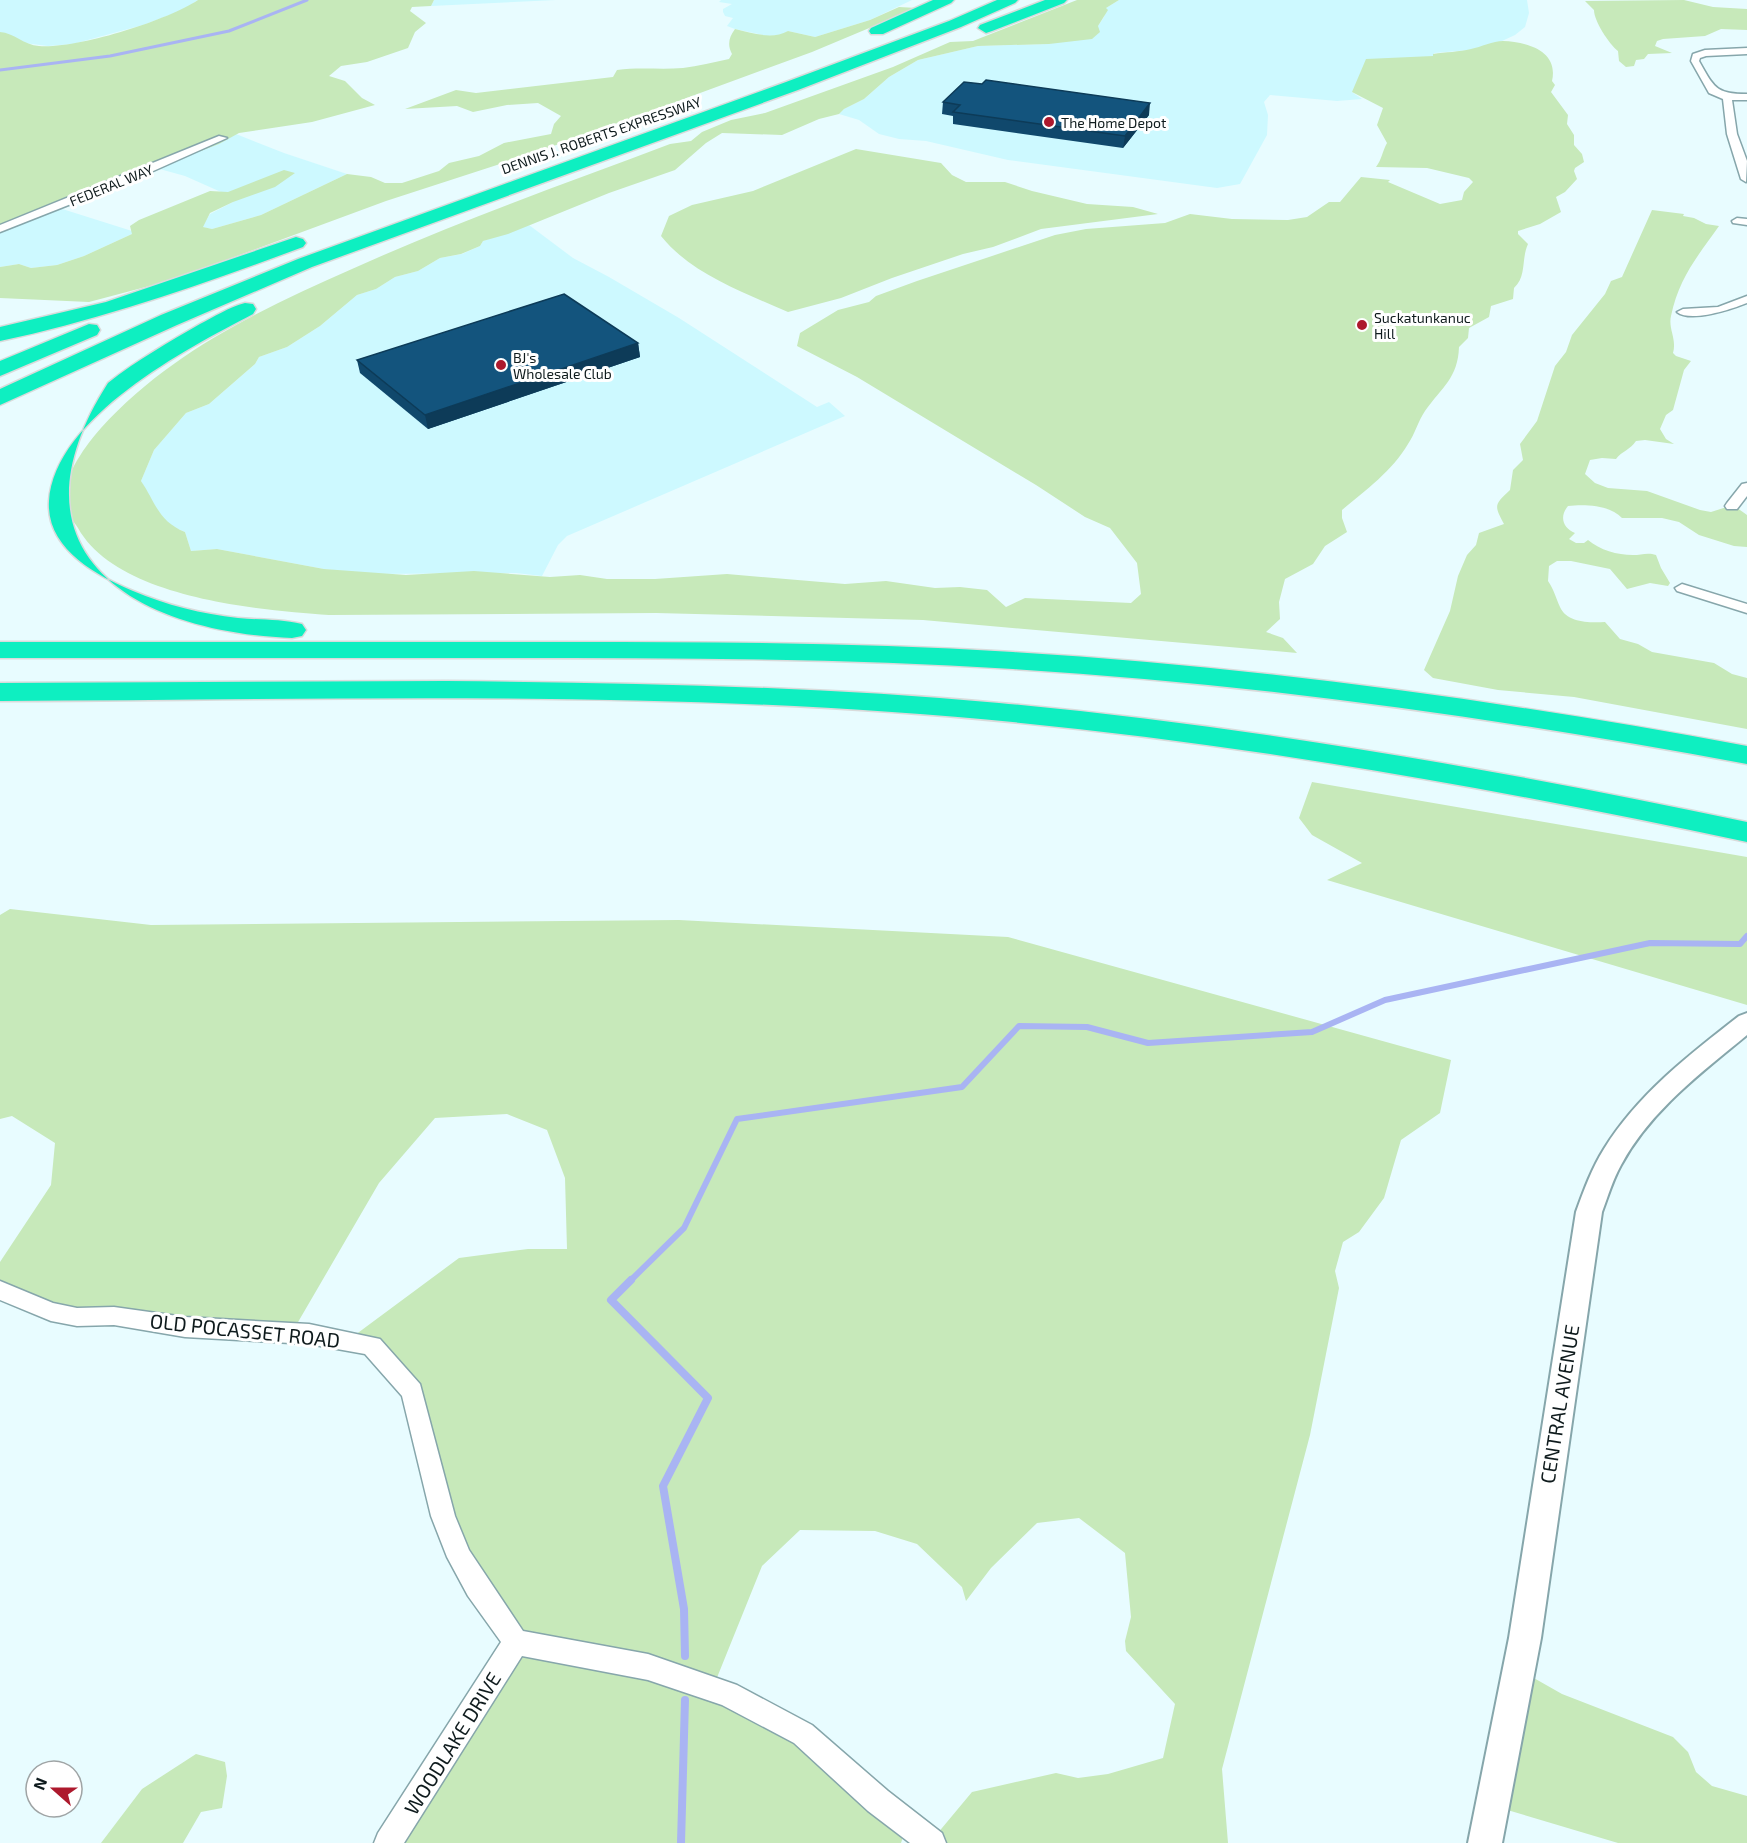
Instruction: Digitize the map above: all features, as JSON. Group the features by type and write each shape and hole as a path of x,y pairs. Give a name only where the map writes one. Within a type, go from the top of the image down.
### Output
{"highway":[{"path":"865,36 946,0"},
{"path":"825,56 973,0"},
{"name":"DENNIS J. ROBERTS EXPRESSWAY","path":"540,176 792,86 935,32 1010,0"},
{"path":"792,86 995,25 1059,0"},
{"name":"DENNIS J. ROBERTS EXPRESSWAY","path":"705,98 728,90"},
{"path":"0,398 107,348 271,277 540,176"},
{"path":"354,631 261,628 212,622 158,609 107,589 64,561 46,541 35,509 42,474 55,451 88,413 118,386 164,353 247,308 322,272 540,176"},
{"path":"0,334 126,304 316,236"},
{"path":"0,369 228,268"},
{"path":"0,633 354,631 791,633 968,642 1191,662 1417,694 1534,718 1747,755"},
{"path":"0,650 636,650 912,655 1133,669 1245,680 1534,718"},
{"path":"0,692 672,693 839,700 951,708 1121,723 1304,748 1532,788 1747,832"}],"street":[{"path":"1747,51 1705,53 1696,56 1697,65 1712,91 1726,98 1747,97"},
{"path":"1726,98 1732,134 1743,161 1746,179"},
{"path":"1732,134 1747,135"},
{"name":"FEDERAL WAY","path":"0,228 138,174 222,138"},
{"path":"1683,312 1720,310 1747,299"},
{"path":"1732,506 1747,487"},
{"path":"1682,588 1747,609"},
{"name":"CENTRAL AVENUE","path":"1485,1843 1526,1638 1589,1212 1612,1158 1633,1127 1680,1077 1747,1022"},
{"name":"OLD POCASSET ROAD","path":"0,1290 51,1312 77,1317 114,1316 184,1327 309,1334 372,1346 412,1391 443,1516 459,1557 516,1642"},
{"path":"516,1642 648,1667 728,1694 802,1734 878,1801 932,1843"},
{"name":"WOODLAKE DRIVE","path":"388,1843 516,1642"}],"shaded area":[{"path":"0,0 198,0 183,10 143,25 73,44 48,46 24,43 0,32"},
{"path":"434,0 556,0 431,6"},
{"path":"721,0 912,0 870,20 815,37 788,31 782,35 767,36 727,26 733,18 725,16 723,9 732,4 719,2"},
{"path":"1119,0 1527,0 1529,13 1525,27 1502,41 1470,50 1414,57 1352,92 1362,99 1337,101 1270,95 1264,102 1268,115 1267,135 1240,184 1217,188 1008,160 926,141 899,139 879,134 859,120 839,114 864,99 889,77 918,60 978,46 1049,44 1098,26 1104,17 1106,8"},
{"path":"236,134 347,174 261,215 212,229 202,227 210,214 233,202 228,192 221,192 185,176 156,168"},
{"path":"56,207 132,231 132,234 84,256 57,265 31,268 19,264 0,267 0,228"},
{"path":"529,225 573,258 679,318 817,407 829,402 845,416 567,536 558,545 542,576 516,573 369,574 324,569 217,549 191,551 185,532 169,525 156,508 141,481 154,450 186,413 209,404 255,364 259,357 287,347 320,326 357,295 376,289 395,277 418,271 440,258 462,254 480,246 483,241"}],"green space":[{"path":"198,0 434,0 431,6 412,7 410,11 426,23 415,32 408,48 367,62 341,66 329,76 345,81 362,98 375,105 312,122 239,133 219,144 0,228 0,32 39,46 75,43 144,25"},
{"path":"1077,0 1119,0 1106,8 1108,10 1098,26 1100,32 1092,39 1049,44 978,46 918,60 889,77 864,99 839,114 819,119 782,135 722,133 706,143 675,170 609,193 508,234 483,241 480,246 461,254 440,258 418,271 395,277 376,289 357,295 320,326 287,347 259,357 255,364 209,404 186,413 154,450 141,481 163,517 185,532 191,551 217,549 324,569 406,575 474,571 550,577 580,575 607,579 655,579 727,574 845,584 886,581 935,588 960,587 987,590 1006,607 1025,598 1131,603 1141,594 1137,563 1110,528 1085,517 857,377 797,346 800,333 838,310 869,302 876,296 917,281 1055,235 1086,229 1165,223 1190,214 1232,219 1288,220 1307,217 1329,202 1340,202 1361,177 1390,180 1388,182 1440,204 1462,200 1464,192 1473,182 1469,178 1427,168 1376,167 1387,143 1377,125 1383,108 1352,92 1366,59 1433,56 1433,54 1466,50 1499,41 1530,46 1546,55 1551,62 1552,81 1555,85 1551,92 1568,115 1567,124 1574,135 1574,145 1582,154 1584,162 1575,168 1577,179 1565,192 1556,197 1561,212 1540,224 1518,231 1518,234 1528,244 1521,278 1514,288 1513,299 1491,306 1489,317 1469,328 1468,338 1459,347 1456,367 1452,375 1425,411 1402,454 1378,480 1342,510 1347,532 1325,546 1313,564 1285,579 1279,602 1280,619 1266,632 1283,638 1297,653 923,620 656,613 329,615 265,609 191,596 156,585 124,570 97,552 67,512 64,496 75,464 95,435 128,401 186,355 284,300 431,235 670,144 691,141 702,132 731,120 765,113 893,67 950,42 973,41"},
{"path":"1684,0 1713,7 1747,9 1747,30 1721,29 1705,36 1663,39 1657,41 1655,46 1672,53 1648,54 1644,59 1636,60 1634,66 1626,67 1619,61 1618,51 1599,26 1594,10 1585,1"},
{"path":"899,7 917,8 812,52 643,114 531,154 386,201 172,280 89,302 0,298 0,267 19,264 31,268 57,265 84,256 132,234 130,226 139,220 210,191 228,192 284,170 295,173 275,187 210,213 203,227 212,229 261,215 347,174 371,177 385,183 402,183 439,171 449,163 479,156 504,143 551,134 554,124 561,116 538,103 507,105 473,112 457,106 405,109 456,90 476,93 613,77 617,70 675,69 694,66 729,59 732,54 729,41 735,29 769,35 788,31 815,37 870,20"},
{"path":"856,149 941,163 952,175 966,182 1005,182 1087,204 1133,207 1158,214 1041,229 993,247 963,254 892,278 841,298 788,312 737,290 703,272 673,249 661,236 669,216 692,205 753,191"},
{"path":"1652,210 1684,214 1683,216 1706,224 1719,226 1684,279 1674,302 1671,316 1673,353 1691,361 1684,370 1673,410 1666,415 1660,429 1666,439 1674,444 1636,441 1616,459 1590,460 1585,474 1595,483 1608,488 1647,491 1700,510 1711,512 1733,505 1747,515 1747,547 1734,546 1699,535 1679,522 1662,518 1622,518 1604,508 1589,505 1568,506 1563,518 1564,522 1575,533 1569,539 1576,543 1584,543 1588,540 1603,549 1621,554 1656,555 1670,583 1668,586 1650,583 1627,589 1610,569 1571,561 1557,561 1549,566 1548,581 1563,612 1573,619 1605,622 1620,639 1638,644 1652,652 1714,663 1732,674 1747,678 1747,729 1574,697 1498,690 1433,678 1424,670 1450,611 1458,576 1467,555 1476,545 1479,533 1504,524 1498,513 1497,505 1510,490 1513,470 1523,460 1520,444 1537,421 1555,366 1566,352 1572,335 1605,294 1611,281 1622,277"},
{"path":"1312,782 1747,857 1747,1005 1327,880 1362,863 1312,835 1299,818"},
{"path":"10,909 151,925 679,920 1008,937 1451,1060 1440,1113 1401,1140 1384,1198 1359,1232 1343,1242 1335,1271 1339,1288 1310,1435 1222,1769 1228,1843 938,1843 932,1840 972,1792 1056,1773 1078,1778 1108,1774 1163,1758 1175,1704 1126,1651 1125,1641 1131,1617 1125,1553 1079,1518 1037,1523 991,1568 966,1601 962,1587 917,1544 875,1531 800,1530 762,1566 714,1685 801,1732 906,1828 901,1843 384,1843 507,1651 459,1559 409,1387 351,1338 459,1258 528,1249 567,1249 565,1178 547,1130 507,1114 435,1118 379,1183 294,1329 65,1315 0,1287 0,1262 51,1185 55,1143 12,1116 0,1119 0,915"},
{"path":"1525,1673 1562,1694 1673,1737 1688,1752 1696,1772 1712,1786 1747,1796 1747,1843 1618,1843 1504,1809"},
{"path":"196,1754 225,1762 227,1776 222,1808 201,1812 183,1843 101,1843 142,1789"}],"building":[{"name":"The Home Depot","path":"986,80 1150,103 1125,136 953,112 960,105 943,102 964,82 982,84"},
{"name":"BJ's Wholesale Club","path":"564,294 638,343 425,415 357,360"}],"waterway":[{"path":"0,70 110,56 229,31 307,0"},
{"path":"630,1281 684,1228 737,1119 962,1087 1019,1026 1087,1027 1148,1043 1312,1032 1385,1000 1650,943 1740,944 1747,936"},
{"path":"630,1281 611,1300 708,1398 663,1486 684,1609 685,1656"},
{"path":"681,1843 685,1700"}],"place":[{"name":"The Home Depot","path":"1049,122"},
{"name":"Suckatunkanuc Hill","path":"1362,325"},
{"name":"BJ's Wholesale Club","path":"501,365"}]}
